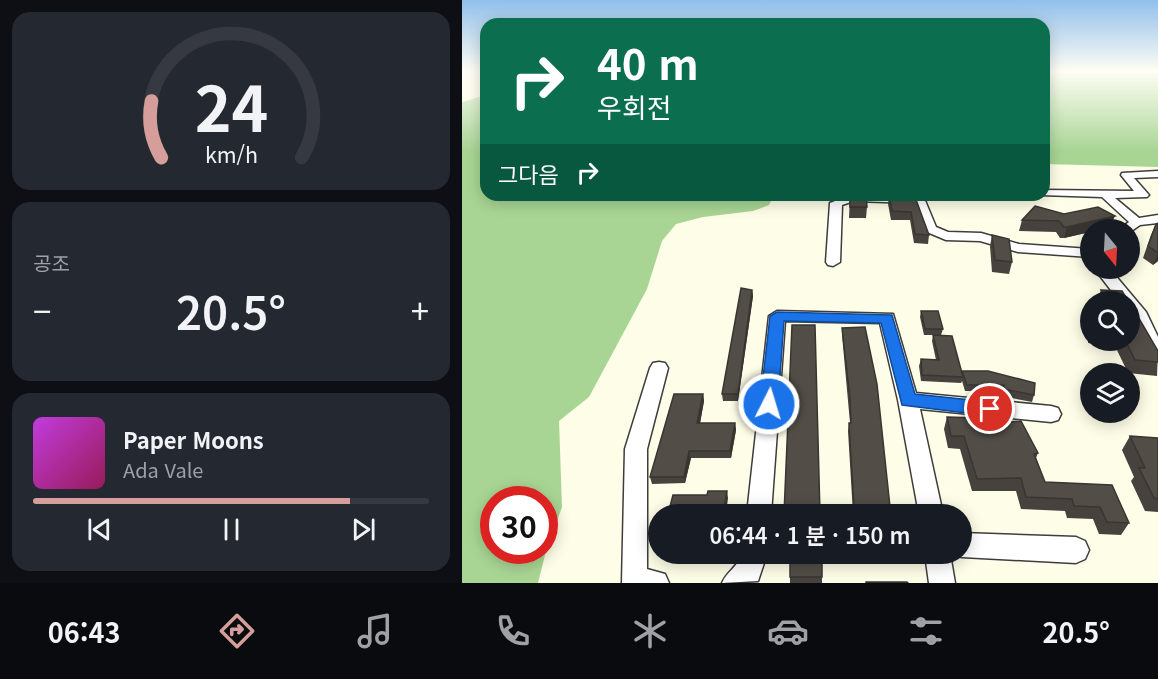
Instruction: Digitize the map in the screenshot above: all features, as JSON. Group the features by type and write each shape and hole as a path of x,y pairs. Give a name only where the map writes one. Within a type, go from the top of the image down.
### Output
{"street":[{"path":"1050,193 1143,195 1126,176 1158,174"},
{"path":"1105,194 1133,219"},
{"path":"833,262 836,203 843,201"},
{"path":"922,201 931,229 938,234 981,237 1018,249 1080,252"},
{"path":"1140,222 1158,219"},
{"path":"1110,279 1120,291"},
{"path":"760,504 777,316 887,318 908,400 929,504"},
{"path":"1140,316 1158,356"},
{"path":"641,582 636,449 659,368"},
{"path":"908,400 1051,414"},
{"path":"972,545 1076,550"},
{"path":"735,583 749,572 752,564"},
{"path":"939,564 942,583"}],"green space":[{"path":"475,98 480,98 480,201 771,201 769,205 753,211 703,217 676,224 662,241 647,289 589,397 559,421 562,507 558,518 558,486 480,486 480,564 543,564 538,583 462,583 462,102"},
{"path":"1050,98 1158,98 1158,167 1050,164"}],"building":[{"path":"850,201 866,201 867,207 850,207"},
{"path":"890,201 916,201 929,235 915,234 911,212 892,211"},
{"path":"1035,206 1064,214 1098,207 1115,216 1102,219 1080,219 1080,224 1067,227 1059,221 1022,220"},
{"path":"1158,223 1158,253 1148,246"},
{"path":"992,235 1009,239 1012,262 995,260"},
{"path":"741,288 752,290 738,394 722,394"},
{"path":"921,311 938,311 943,329 925,329"},
{"path":"1140,320 1158,351 1158,362 1135,360 1130,351 1140,351"},
{"path":"792,325 815,325 820,504 784,504"},
{"path":"865,327 877,384 890,504 854,504 849,423 851,423 850,398 842,328"},
{"path":"933,335 952,336 963,377 922,375 921,359 939,360"},
{"path":"962,371 988,371 1035,383 1034,395 1003,389 1004,385 967,385"},
{"path":"674,394 703,394 697,423 735,423 730,451 689,451 684,477 650,477"},
{"path":"947,417 980,418 982,424 1021,421 1038,453 1034,454 1045,482 1112,485 1129,523 1107,522 1100,507 1074,506 1072,499 1026,497 1021,478 977,479 964,436 951,436"},
{"path":"1130,436 1158,438 1158,499 1154,498 1139,468 1145,468"},
{"path":"708,491 727,491 725,504 671,504 673,495 707,495"},
{"path":"790,564 822,564 822,577 790,577"},
{"path":"907,582 908,583 866,583"}],"route":[{"path":"769,404 777,316 887,318 908,400 990,409"}]}
